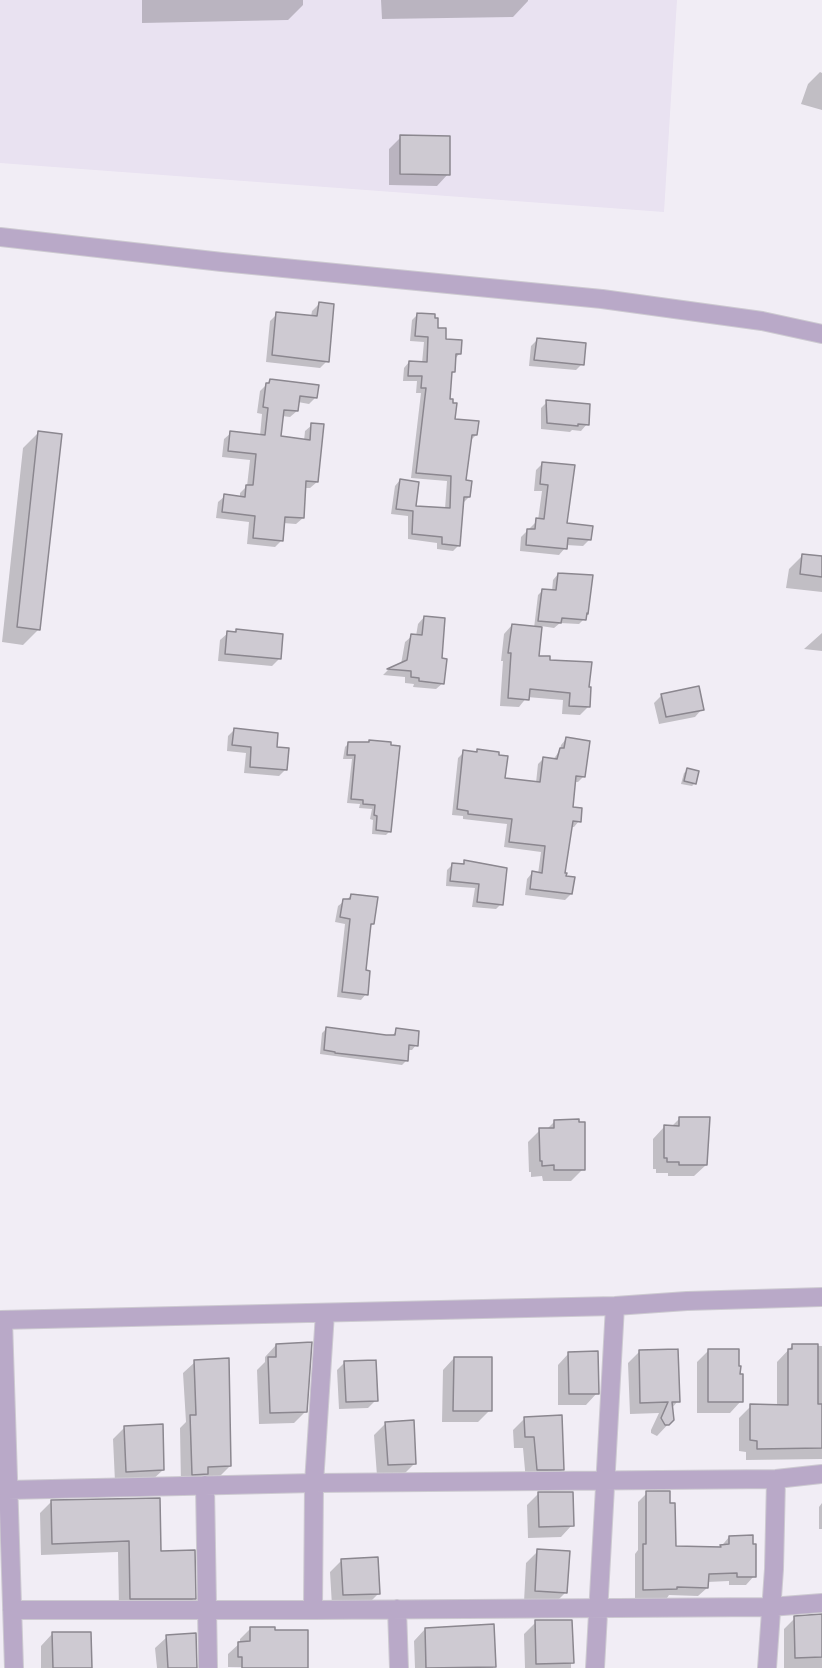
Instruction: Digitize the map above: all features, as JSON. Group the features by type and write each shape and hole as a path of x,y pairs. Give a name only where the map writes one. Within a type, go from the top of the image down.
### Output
{"street":[{"path":"0,237 222,262 602,299 762,321 822,334"},
{"path":"14,1668 1,1320 615,1306 687,1301 822,1297"},
{"path":"595,1668 615,1306"},
{"path":"313,1610 314,1483 325,1313"},
{"path":"8,1490 314,1483 776,1479 822,1474"},
{"path":"767,1668 774,1569 776,1479"},
{"path":"205,1485 208,1668"},
{"path":"12,1610 770,1607 822,1603"},
{"path":"397,1609 399,1668"}],"shaded area":[{"path":"0,0 677,0 664,212 0,163"}],"building":[{"path":"400,135 450,136 450,175 400,174"},
{"path":"319,302 334,304 329,362 272,355 276,312 317,316"},
{"path":"417,313 435,314 435,318 438,318 438,328 446,328 446,339 462,340 461,354 456,354 455,372 452,372 450,399 453,399 453,403 457,403 455,419 479,421 477,435 472,435 466,480 472,481 470,497 464,497 460,546 442,544 442,537 412,534 413,511 396,509 400,479 419,482 416,506 450,508 451,476 416,473 426,388 421,388 422,376 408,376 409,361 427,362 428,337 415,336"},
{"path":"537,338 586,343 584,365 534,360"},
{"path":"270,379 319,385 317,398 300,396 298,411 284,410 281,436 310,440 311,423 324,424 318,482 306,481 304,518 285,517 283,541 253,538 255,516 222,512 224,494 245,497 246,485 253,485 256,454 228,451 230,431 265,435 268,408 263,407 266,383 269,383"},
{"path":"546,400 590,404 589,425 547,423"},
{"path":"38,431 62,434 40,630 17,627"},
{"path":"542,462 575,465 567,523 593,526 591,540 568,538 567,549 526,545 527,529 535,529 536,518 544,519 548,485 540,484"},
{"path":"802,554 822,556 822,577 800,574"},
{"path":"558,573 593,575 586,620 562,618 561,623 538,621 542,589 556,590"},
{"path":"424,616 445,618 442,658 447,659 444,684 419,681 419,678 411,677 411,671 387,669 407,660 411,634 422,635"},
{"path":"512,624 542,627 539,656 550,656 550,660 592,662 589,687 591,687 590,707 569,706 570,693 530,689 529,700 508,698 511,653 508,653"},
{"path":"236,629 283,634 281,659 225,654 227,631 236,632"},
{"path":"699,686 704,710 666,717 661,694"},
{"path":"234,728 278,733 277,747 289,748 287,770 250,767 251,747 232,745"},
{"path":"566,737 590,741 585,777 576,776 573,807 582,808 581,822 573,821 565,873 567,873 566,876 575,877 572,894 530,889 532,871 542,873 545,846 509,842 512,819 468,814 468,811 457,809 463,750 499,752 499,755 508,756 505,778 540,782 543,757 557,759 560,748 564,748"},
{"path":"369,740 391,742 391,745 400,746 391,832 376,830 375,805 363,804 363,800 351,799 355,755 347,755 348,742 369,742"},
{"path":"687,768 699,771 696,784 684,781"},
{"path":"464,860 507,868 503,905 477,902 479,884 450,881 452,863 464,864"},
{"path":"351,894 378,897 374,924 371,924 366,970 370,971 368,995 342,992 350,919 340,917 343,899 350,899"},
{"path":"326,1027 386,1035 395,1035 396,1028 419,1031 418,1046 409,1045 408,1061 335,1053 324,1050"},
{"path":"679,1117 710,1117 707,1165 679,1165 679,1162 667,1162 667,1158 664,1158 664,1125 679,1126"},
{"path":"579,1119 579,1122 585,1122 585,1170 554,1170 554,1165 542,1166 539,1128 554,1128 554,1120"},
{"path":"312,1342 307,1412 270,1413 268,1357 276,1357 276,1344"},
{"path":"792,1344 818,1344 818,1404 822,1404 822,1448 757,1449 757,1441 750,1440 750,1404 788,1405 788,1349 792,1349"},
{"path":"678,1349 680,1402 672,1402 674,1420 669,1425 665,1425 661,1418 668,1402 640,1403 639,1350"},
{"path":"708,1349 739,1349 740,1374 743,1374 743,1402 708,1402"},
{"path":"598,1351 599,1394 569,1394 568,1352"},
{"path":"454,1357 492,1357 492,1411 453,1411"},
{"path":"229,1358 231,1466 208,1467 208,1474 192,1475 190,1415 196,1415 194,1360"},
{"path":"376,1360 378,1401 346,1402 344,1361"},
{"path":"562,1415 564,1470 537,1470 534,1437 525,1437 524,1417"},
{"path":"414,1420 416,1464 388,1465 385,1422"},
{"path":"163,1424 164,1470 126,1472 124,1426"},
{"path":"646,1491 670,1491 670,1503 675,1503 676,1546 721,1547 720,1545 729,1544 729,1536 753,1535 753,1544 756,1544 756,1577 737,1577 737,1573 709,1574 708,1588 677,1587 677,1589 643,1590"},
{"path":"538,1492 573,1492 574,1526 539,1527"},
{"path":"160,1498 161,1551 195,1550 196,1599 130,1599 129,1541 52,1544 51,1500"},
{"path":"537,1549 570,1551 567,1593 535,1591"},
{"path":"378,1557 380,1594 343,1595 341,1559"},
{"path":"822,1614 822,1657 795,1658 794,1616"},
{"path":"535,1620 572,1620 574,1663 536,1664"},
{"path":"494,1624 496,1667 426,1668 425,1628"},
{"path":"250,1627 308,1630 308,1668 242,1668 242,1657 238,1657 238,1642 250,1641"},
{"path":"52,1632 91,1632 92,1668 53,1668"},
{"path":"196,1633 197,1668 168,1668 166,1635"}]}
